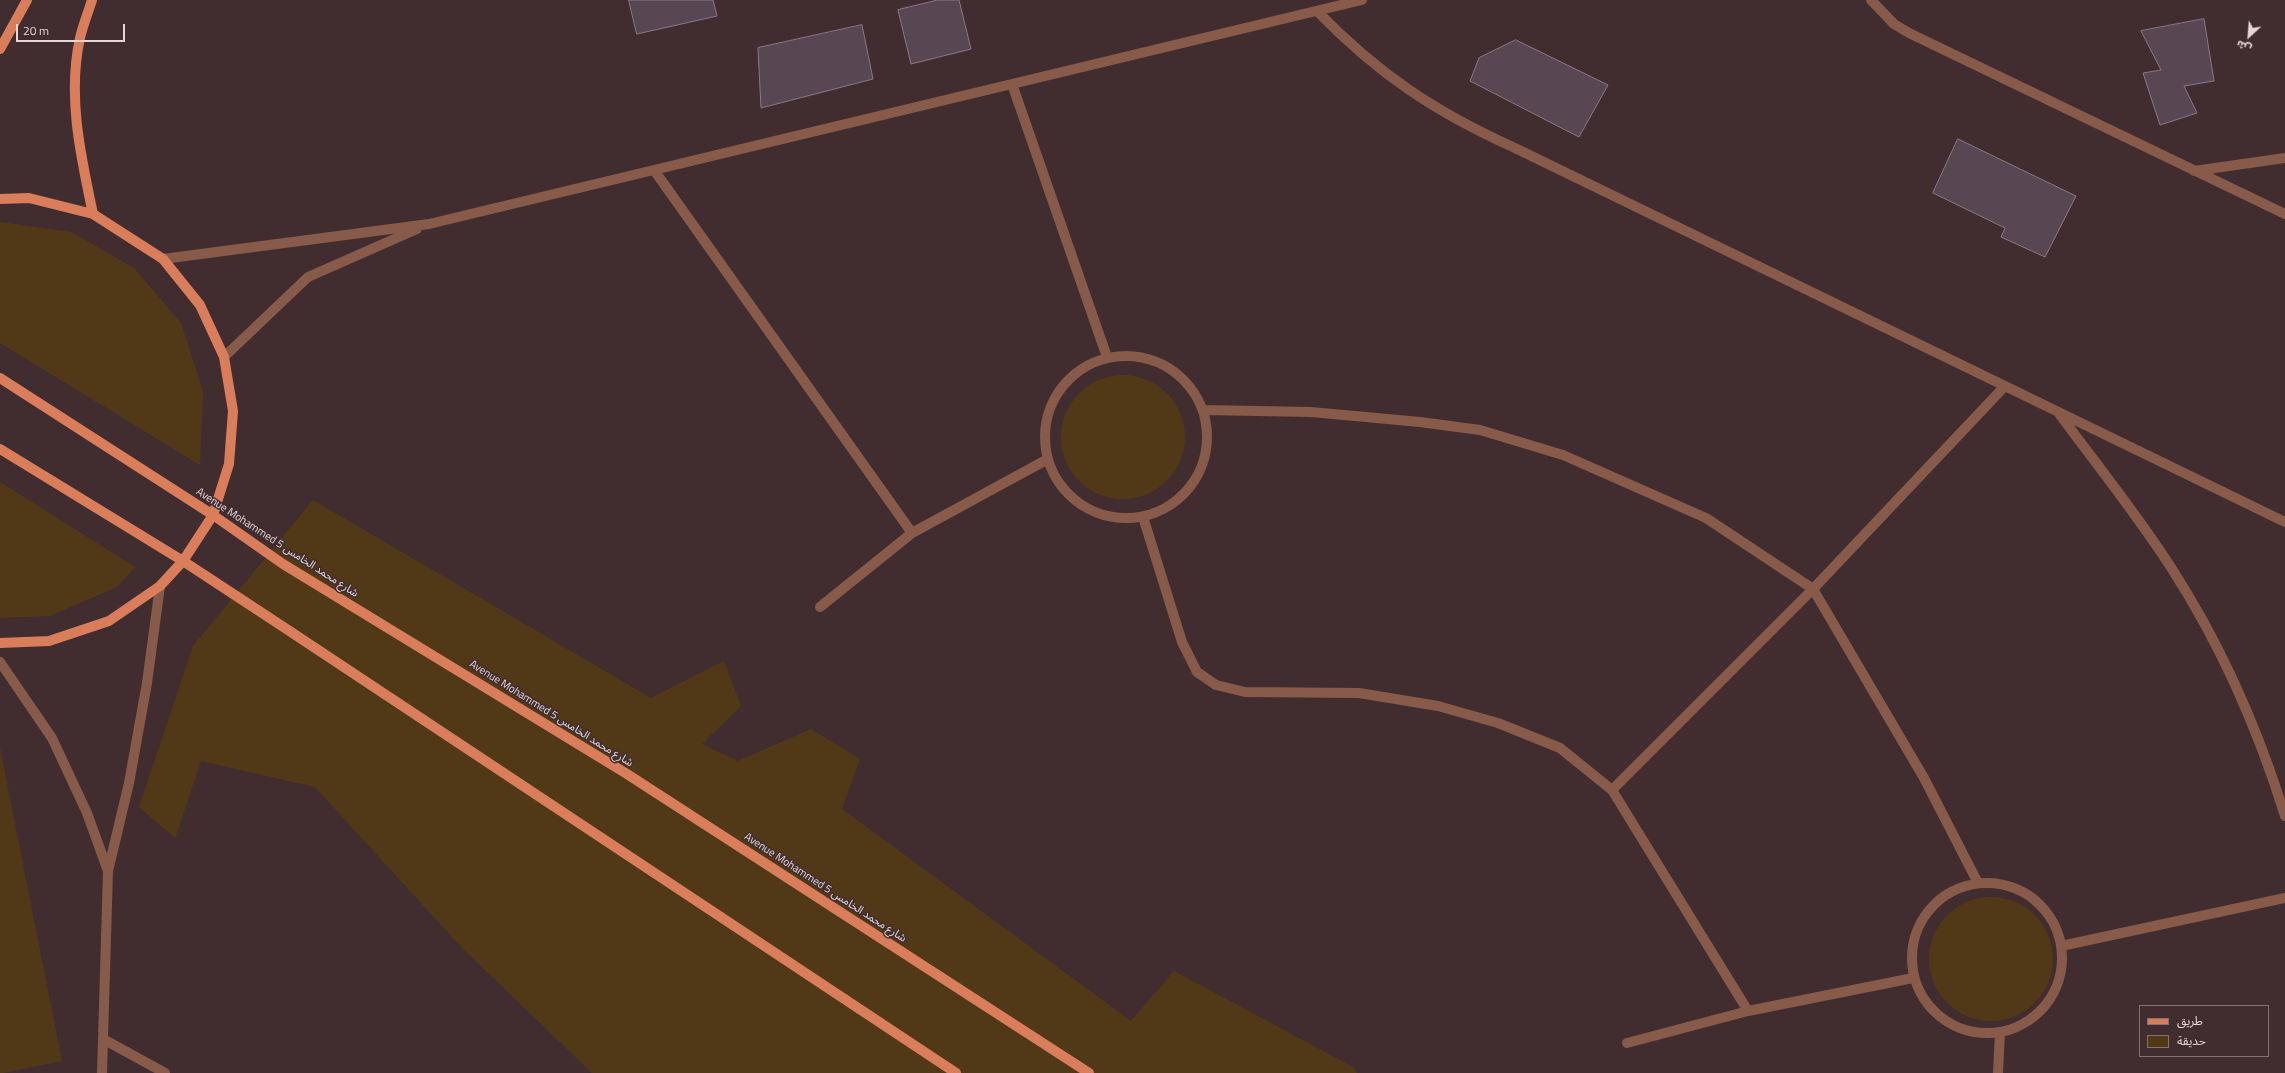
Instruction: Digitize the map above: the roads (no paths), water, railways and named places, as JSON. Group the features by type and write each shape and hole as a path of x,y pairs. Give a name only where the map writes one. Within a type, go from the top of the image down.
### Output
{"main road":[{"path":"0,49 27,0"},
{"path":"92,0 80,39 74,92 80,153 93,214"},
{"path":"0,199 29,198 93,214 163,259 200,305 224,357 233,411 229,464 213,515 183,562 160,586 109,621 49,641 0,643"},
{"name":"Avenue Mohammed 5 شارع محمد الخامس","path":"0,378 213,515 283,564 627,774 1089,1073"},
{"path":"0,449 183,562 956,1073"}],"street":[{"path":"163,259 428,224 1362,0"},
{"path":"1871,0 1894,24 1909,33 2285,214"},
{"path":"1317,11 1351,46 1388,76 1428,104 1470,128 1522,151 2285,522"},
{"path":"1012,84 1107,357"},
{"path":"2194,171 2285,158"},
{"path":"654,170 912,533"},
{"path":"224,357 308,277 428,224"},
{"path":"1131,355 1154,360 1170,369 1193,389 1204,410 1208,437 1203,464 1190,489 1169,507 1143,517 1119,518 1095,512 1074,500 1058,482 1048,459 1045,433 1050,407 1063,385 1083,367 1107,357 1131,355"},
{"path":"1612,790 1813,589 2005,386"},
{"path":"1204,410 1311,412 1420,422 1480,430 1563,455 1706,518 1813,589 1924,778 1978,883"},
{"path":"2056,410 2172,568 2202,619 2229,671 2253,725 2285,816"},
{"path":"820,607 912,533 1048,459"},
{"path":"1143,517 1182,642 1197,672 1216,685 1245,692 1359,693 1438,706 1498,723 1560,748 1612,790 1748,1011"},
{"path":"102,1073 108,871 130,783 147,683 160,586"},
{"path":"0,662 52,738 88,813 108,871"},
{"path":"1978,883 2001,884 2022,892 2041,905 2054,924 2061,946 2062,969 2054,992 2046,1005 2041,1011 2022,1025 2000,1032 1977,1033 1956,1027 1937,1015 1922,998 1913,978 1911,952 1917,926 1932,905 1953,890 1978,883"},
{"path":"2061,946 2285,898"},
{"path":"1627,1043 1748,1011 1913,978"},
{"path":"1998,1073 2000,1032"},
{"path":"103,1039 165,1073"}]}
